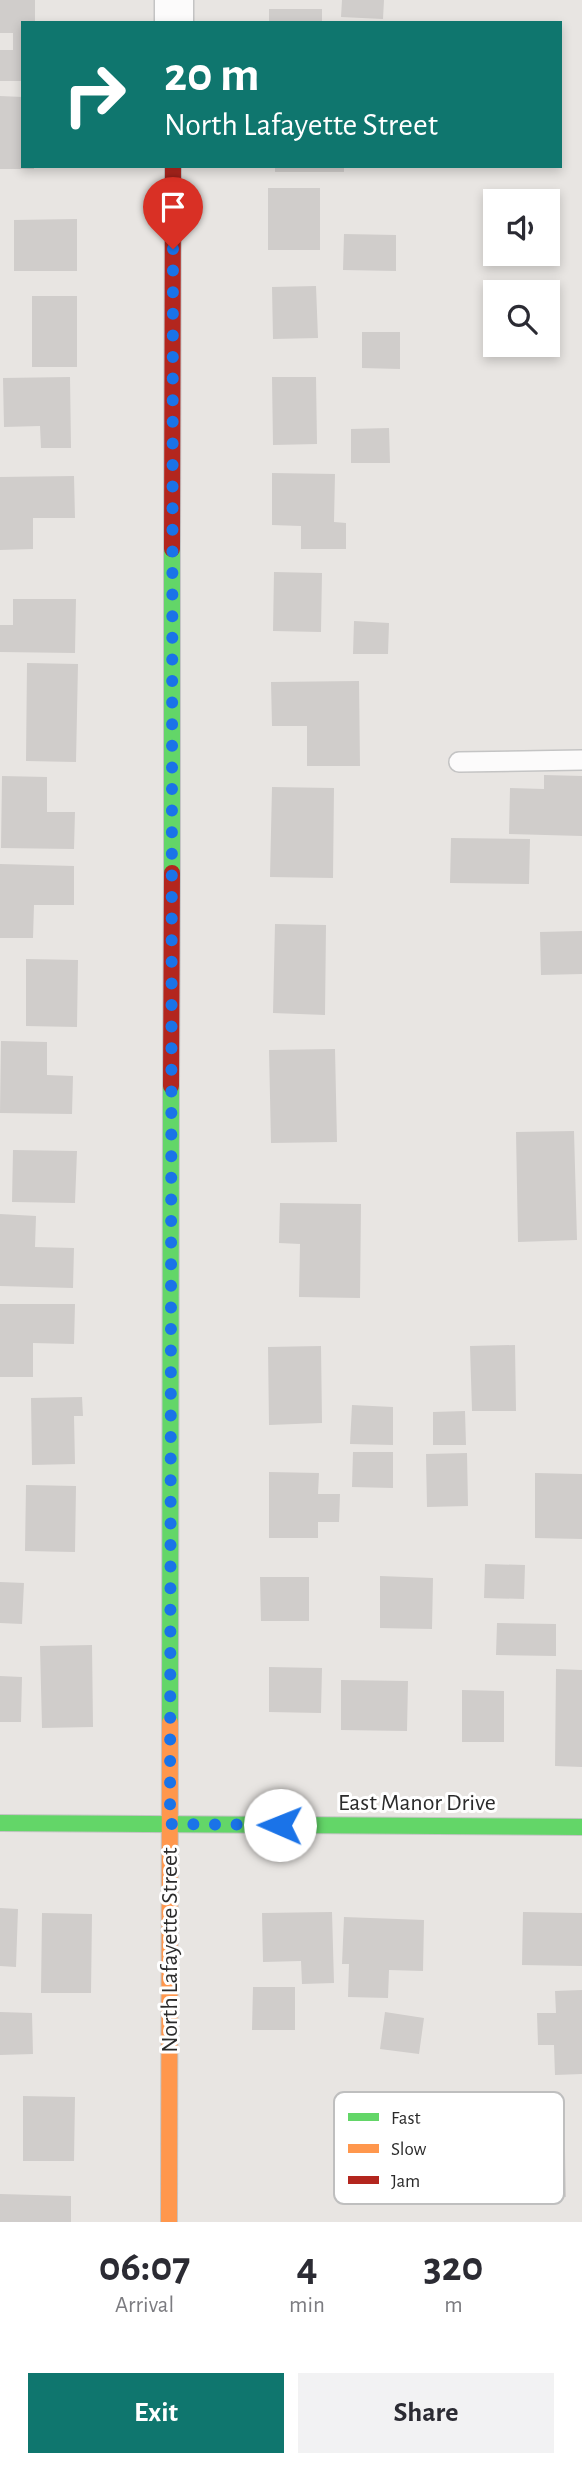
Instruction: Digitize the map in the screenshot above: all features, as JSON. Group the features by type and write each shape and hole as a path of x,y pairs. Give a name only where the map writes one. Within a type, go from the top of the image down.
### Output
{"street":[{"path":"174,0 174,21"},
{"name":"North Lafayette Street","path":"169,2222 173,168"},
{"name":"East Manor Drive","path":"0,1823 582,1827"}],"lane":[{"path":"459,762 582,760"}],"building":[{"path":"0,0 35,0 35,21 21,21 21,81 0,81 0,50 13,50 13,33 0,33"},
{"path":"342,0 384,0 383,19 341,17"},
{"path":"269,9 322,9 322,21 269,21"},
{"path":"0,96 21,97 21,168 34,169 0,169"},
{"path":"275,168 344,168 344,172 275,172"},
{"path":"268,188 320,188 320,250 268,250"},
{"path":"77,219 77,271 14,271 14,220"},
{"path":"344,234 396,235 396,271 343,270"},
{"path":"316,286 318,338 273,339 272,287"},
{"path":"32,296 77,296 77,367 32,367"},
{"path":"362,332 400,332 400,369 362,368"},
{"path":"70,377 71,448 41,448 40,426 4,427 3,378"},
{"path":"272,377 316,377 317,444 273,445"},
{"path":"389,428 390,463 351,463 351,429"},
{"path":"272,473 335,474 334,522 346,523 346,549 301,549 301,526 272,525"},
{"path":"74,476 75,518 33,518 33,549 0,550 0,477"},
{"path":"274,572 322,573 321,632 273,631"},
{"path":"13,599 76,599 75,653 0,652 0,625 13,625"},
{"path":"354,621 389,623 388,654 353,654"},
{"path":"27,663 78,664 76,762 26,761"},
{"path":"359,681 360,766 307,766 307,726 272,726 271,682"},
{"path":"544,775 582,776 582,836 509,834 510,788 544,789"},
{"path":"2,776 47,777 47,812 75,812 74,849 1,848"},
{"path":"272,787 334,788 333,878 270,877"},
{"path":"451,838 530,839 529,884 450,883"},
{"path":"0,864 74,866 74,905 34,905 33,938 0,938"},
{"path":"275,924 326,925 325,1015 273,1013"},
{"path":"582,931 582,974 541,975 540,932"},
{"path":"26,959 78,960 77,1027 26,1026"},
{"path":"1,1041 47,1042 47,1075 73,1076 72,1114 0,1113"},
{"path":"335,1049 337,1142 271,1143 269,1050"},
{"path":"574,1131 577,1240 518,1242 516,1132"},
{"path":"13,1150 77,1151 75,1203 12,1202"},
{"path":"280,1203 361,1204 360,1298 299,1297 300,1244 279,1243"},
{"path":"0,1214 36,1216 35,1247 74,1248 73,1288 0,1286"},
{"path":"0,1304 75,1304 74,1344 33,1343 33,1377 0,1377"},
{"path":"515,1345 516,1411 472,1411 470,1346"},
{"path":"321,1346 322,1423 269,1425 268,1347"},
{"path":"82,1397 83,1416 74,1416 75,1464 32,1465 31,1398"},
{"path":"352,1405 393,1407 393,1445 350,1444"},
{"path":"465,1411 466,1445 433,1445 433,1412"},
{"path":"353,1452 393,1452 393,1488 352,1487"},
{"path":"467,1453 468,1506 427,1507 426,1454"},
{"path":"269,1472 319,1473 318,1494 340,1494 339,1522 318,1522 318,1538 269,1538"},
{"path":"535,1473 582,1474 582,1539 535,1538"},
{"path":"26,1485 76,1486 75,1552 25,1551"},
{"path":"485,1564 525,1565 524,1599 484,1598"},
{"path":"380,1576 433,1578 432,1629 380,1628"},
{"path":"260,1577 309,1577 309,1621 261,1621"},
{"path":"0,1582 24,1583 22,1624 0,1623"},
{"path":"497,1623 556,1624 556,1656 496,1655"},
{"path":"92,1645 93,1727 42,1728 40,1646"},
{"path":"269,1667 322,1668 321,1713 269,1712"},
{"path":"556,1669 582,1670 582,1767 555,1766"},
{"path":"0,1676 22,1677 21,1722 0,1722"},
{"path":"341,1680 408,1681 407,1731 341,1730"},
{"path":"462,1690 504,1691 504,1742 462,1742"},
{"path":"0,1908 18,1909 16,1967 0,1966"},
{"path":"332,1912 334,1983 302,1984 301,1961 263,1962 262,1913"},
{"path":"523,1912 582,1913 582,1966 522,1965"},
{"path":"42,1913 92,1914 91,1993 41,1993"},
{"path":"344,1917 424,1920 423,1971 389,1970 388,1998 348,1997 349,1964 342,1964"},
{"path":"253,1987 295,1987 295,2030 252,2030"},
{"path":"582,1990 582,2074 555,2075 554,2045 538,2045 537,2013 556,2013 555,1991"},
{"path":"0,2012 32,2013 33,2054 0,2055"},
{"path":"385,2012 424,2018 419,2054 380,2049"},
{"path":"23,2096 75,2097 74,2161 23,2161"},
{"path":"564,2106 566,2197 564,2197"},
{"path":"0,2194 71,2196 71,2222 0,2222"}],"traffic: fast":[{"path":"172,549 172,873"},
{"path":"170,1723 171,1086"},
{"path":"0,1823 582,1827"}],"traffic: slow":[{"path":"169,2222 170,1723"}],"traffic: jam":[{"path":"172,549 173,168"},
{"path":"171,1086 172,873"}],"route":[{"path":"173,249 170,1824 280,1825"}]}
